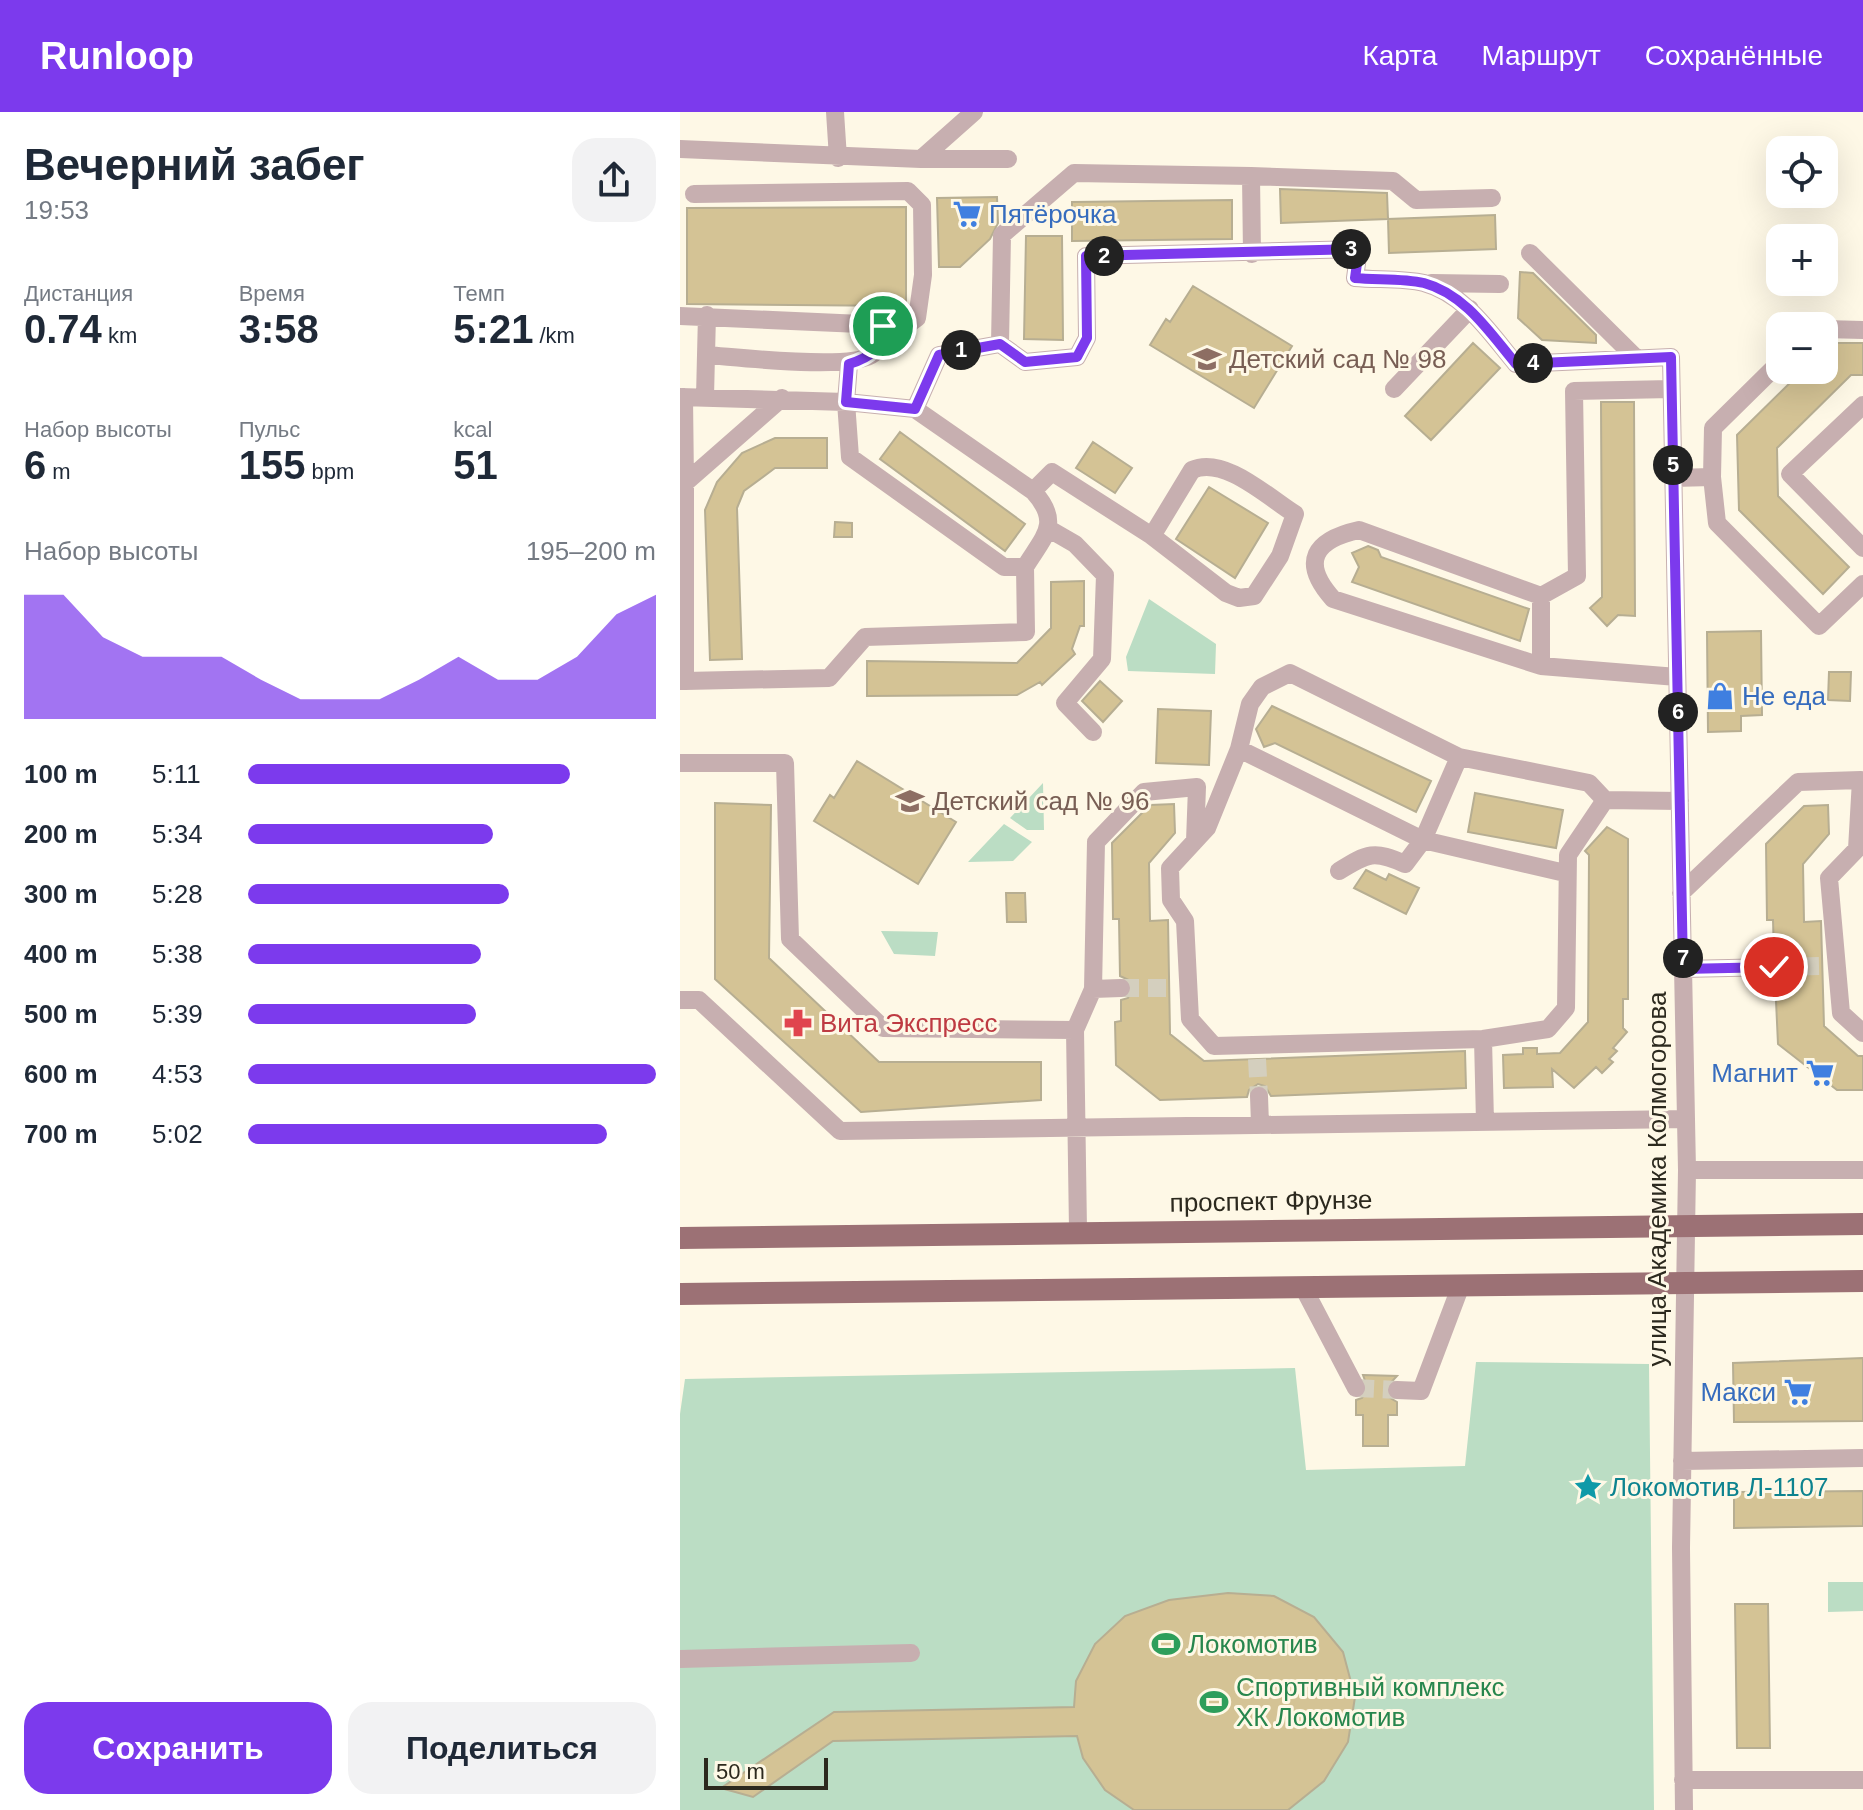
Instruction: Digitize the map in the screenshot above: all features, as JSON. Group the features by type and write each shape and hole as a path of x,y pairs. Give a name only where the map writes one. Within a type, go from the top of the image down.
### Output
{"main road":[{"name":"проспект Фрунзе","path":"680,1238 1078,1230 1863,1224"},
{"path":"680,1294 1863,1281"}],"street":[{"path":"835,112 838,158"},
{"path":"921,159 974,112"},
{"path":"680,149 838,158 1008,159"},
{"path":"1000,344 1002,235 1074,173 1393,181 1416,200 1492,198"},
{"path":"1251,176 1252,254"},
{"path":"680,316 906,326 917,318 923,275 923,213 914,193 694,194"},
{"path":"915,409 939,355 1000,344 1025,362 1071,361 1082,352 1087,338 1086,256 1359,249 1355,278 1500,284"},
{"path":"1530,253 1636,358"},
{"path":"1424,283 1470,309 1516,364 1636,358"},
{"path":"1394,389 1470,309"},
{"path":"705,397 707,315"},
{"path":"706,355 849,364 874,354 880,346 883,326"},
{"path":"1838,329 1863,330"},
{"name":"улица Академика Колмогорова","path":"1636,358 1671,357 1687,1170 1682,1461 1684,1810"},
{"path":"849,364 846,402 850,457 1004,567 1025,567"},
{"path":"1766,376 1713,428 1712,477 1717,523 1819,626 1863,584"},
{"path":"1671,389 1574,391 1577,576 1541,596 1359,530 1335,535 1323,544 1315,561 1316,581 1333,599 1541,666 1677,677"},
{"path":"682,397 782,398 915,409 1033,491 1050,516 1049,529 1025,567 1026,632 865,637 829,678 682,681 685,483 682,397"},
{"path":"685,483 782,398"},
{"path":"1863,405 1790,474 1863,548"},
{"path":"1033,491 1052,472 1152,536 1226,593 1239,598 1254,596 1280,556 1295,514 1232,474 1201,465 1192,470 1152,536"},
{"path":"1673,478 1712,477"},
{"path":"1049,529 1075,544 1105,575 1102,659 1065,703 1093,732"},
{"path":"1541,596 1541,666"},
{"path":"1605,800 1568,855 1565,873 1566,1008 1548,1029 1483,1039 1256,1053 1214,1046 1190,1019 1185,921 1171,900 1170,868 1207,828 1239,749 1250,704 1262,687 1290,673 1459,757 1589,783 1605,800 1680,801"},
{"path":"1239,749 1423,840 1565,873"},
{"path":"1339,871 1360,858 1380,853 1405,864 1423,840 1459,757"},
{"path":"680,763 785,763 790,939 883,1028 1075,1030"},
{"path":"1681,893 1798,782 1862,781 1857,849 1829,878 1830,967 1841,1013 1863,1033"},
{"path":"1078,1230 1075,1030 1093,989 1096,842 1144,792 1197,787 1195,841"},
{"path":"1683,969 1774,967"},
{"path":"1093,989 1121,988"},
{"path":"1169,988 1189,988"},
{"path":"680,1000 699,1000 840,1131 1686,1119"},
{"path":"1483,1039 1485,1122"},
{"path":"1259,1096 1260,1124"},
{"path":"1687,1170 1863,1170"},
{"path":"1397,1390 1421,1391 1461,1285"},
{"path":"1303,1287 1356,1388"},
{"path":"1682,1461 1863,1458"},
{"path":"680,1659 911,1653"},
{"path":"1683,1780 1863,1780"}],"green space":[{"path":"1149,599 1216,644 1215,674 1128,671 1126,657"},
{"path":"1043,783 1044,830 1027,830 1010,818"},
{"path":"1004,824 1032,842 1013,861 968,862"},
{"path":"881,931 938,932 935,956 894,954"},
{"name":"Локомотив","path":"1476,1362 1649,1364 1654,1810 680,1810 680,1414 685,1379 1295,1368 1306,1470 1465,1466"},
{"path":"1828,1582 1863,1582 1863,1611 1828,1612"}],"building":[{"path":"1280,189 1387,193 1388,219 1281,223"},
{"path":"997,197 998,223 990,239 960,267 939,267 937,198"},
{"path":"1232,200 1232,239 1072,241 1072,202"},
{"path":"906,207 906,306 687,304 687,208"},
{"path":"1495,215 1496,249 1389,253 1388,219"},
{"path":"1026,236 1062,236 1063,340 1024,339"},
{"path":"1520,272 1533,273 1596,335 1596,343 1542,340 1518,318"},
{"path":"1193,286 1292,346 1254,408 1150,345 1166,319 1170,322"},
{"path":"1473,343 1500,368 1431,440 1405,416"},
{"path":"1838,343 1863,343 1863,375 1851,375 1777,448 1778,496 1849,567 1823,594 1739,510 1737,435 1789,384 1838,384"},
{"path":"1601,402 1634,402 1635,616 1618,615 1607,626 1590,608 1602,597"},
{"path":"900,432 1025,524 1005,551 880,459"},
{"path":"775,438 827,438 827,468 775,468 744,491 737,508 742,659 710,660 705,510 717,482 742,453"},
{"path":"1093,442 1132,468 1115,493 1076,468"},
{"path":"1209,487 1268,523 1235,578 1176,539"},
{"path":"835,522 852,523 852,537 834,537"},
{"path":"1368,546 1378,550 1381,557 1529,609 1520,641 1352,582 1359,567 1352,553"},
{"path":"1084,581 1084,626 1080,626 1072,649 1075,654 1042,685 1040,682 1017,695 867,696 867,661 1017,663 1051,628 1051,582"},
{"path":"1761,631 1762,715 1741,716 1741,731 1708,732 1707,632"},
{"path":"1829,672 1851,672 1850,701 1828,700"},
{"path":"1100,681 1122,701 1103,722 1082,701"},
{"path":"1272,706 1431,781 1416,812 1275,743 1264,747 1256,729"},
{"path":"1158,709 1211,711 1209,765 1156,763"},
{"path":"857,761 956,822 918,884 814,821 830,795 834,798"},
{"path":"1475,793 1563,810 1556,848 1468,832"},
{"path":"715,803 771,805 769,958 879,1062 1041,1062 1041,1100 861,1112 715,979"},
{"path":"1174,804 1175,833 1149,863 1150,921 1168,920 1170,1034 1204,1061 1465,1051 1466,1088 1271,1096 1265,1086 1258,1084 1249,1090 1247,1097 1160,1100 1116,1065 1115,1022 1121,1021 1121,1000 1128,998 1133,988 1131,981 1120,976 1119,919 1113,919 1112,843 1150,805"},
{"path":"1828,805 1829,834 1803,864 1804,922 1821,921 1824,1026 1858,1056 1863,1056 1863,1090 1837,1090 1778,1044 1775,979 1784,973 1786,966 1780,957 1774,955 1773,920 1767,920 1766,844 1804,806"},
{"path":"1607,827 1628,839 1628,999 1623,999 1623,1028 1627,1032 1613,1048 1617,1051 1609,1059 1613,1062 1602,1073 1596,1067 1574,1088 1552,1069 1553,1087 1504,1088 1503,1055 1523,1054 1523,1048 1537,1048 1537,1054 1560,1053 1588,1022 1589,855 1585,851"},
{"path":"1366,870 1386,880 1389,874 1419,888 1406,914 1354,888"},
{"path":"1006,893 1025,893 1026,922 1007,922"},
{"name":"Макси","path":"1863,1358 1863,1421 1734,1422 1733,1363"},
{"path":"1363,1375 1397,1376 1385,1389 1387,1396 1397,1402 1397,1415 1388,1415 1388,1446 1363,1446 1363,1415 1356,1415 1356,1400 1362,1398 1368,1389"},
{"path":"1863,1491 1863,1526 1734,1528 1734,1492"},
{"name":"Спортивный комплекс ХК Локомотив","path":"1228,1593 1274,1596 1314,1617 1343,1652 1355,1697 1348,1742 1324,1781 1288,1810 1134,1810 1105,1790 1083,1758 1077,1736 833,1741 753,1797 721,1788 834,1712 1074,1707 1076,1681 1095,1644 1125,1616 1169,1600"},
{"path":"1735,1604 1768,1604 1770,1748 1737,1748"}],"tunnel":[{"path":"1774,967 1823,966"},
{"path":"1121,988 1169,988"},
{"path":"1257,1059 1259,1096"},
{"path":"1356,1388 1397,1390"}],"place":[{"name":"Пятёрочка","path":"967,214"},
{"name":"Детский сад № 98","path":"1207,359"},
{"name":"Не еда","path":"1720,696"},
{"name":"Детский сад № 96","path":"910,801"},
{"name":"Вита Экспресс","path":"798,1023"},
{"name":"Магнит","path":"1820,1073"},
{"name":"Макси","path":"1798,1392"},
{"name":"Локомотив Л-1107","path":"1588,1487"},
{"name":"Локомотив","path":"1166,1644"},
{"name":"Спортивный комплекс ХК Локомотив","path":"1214,1702"}],"route":[{"path":"883,326 880,346 874,354 849,364 846,402 915,409 939,355 1000,344 1025,362 1071,361 1077,357 1086,346 1087,338 1086,256 1359,249 1355,278 1424,283 1447,294 1470,309 1516,364 1671,357 1683,969 1774,967"}]}
